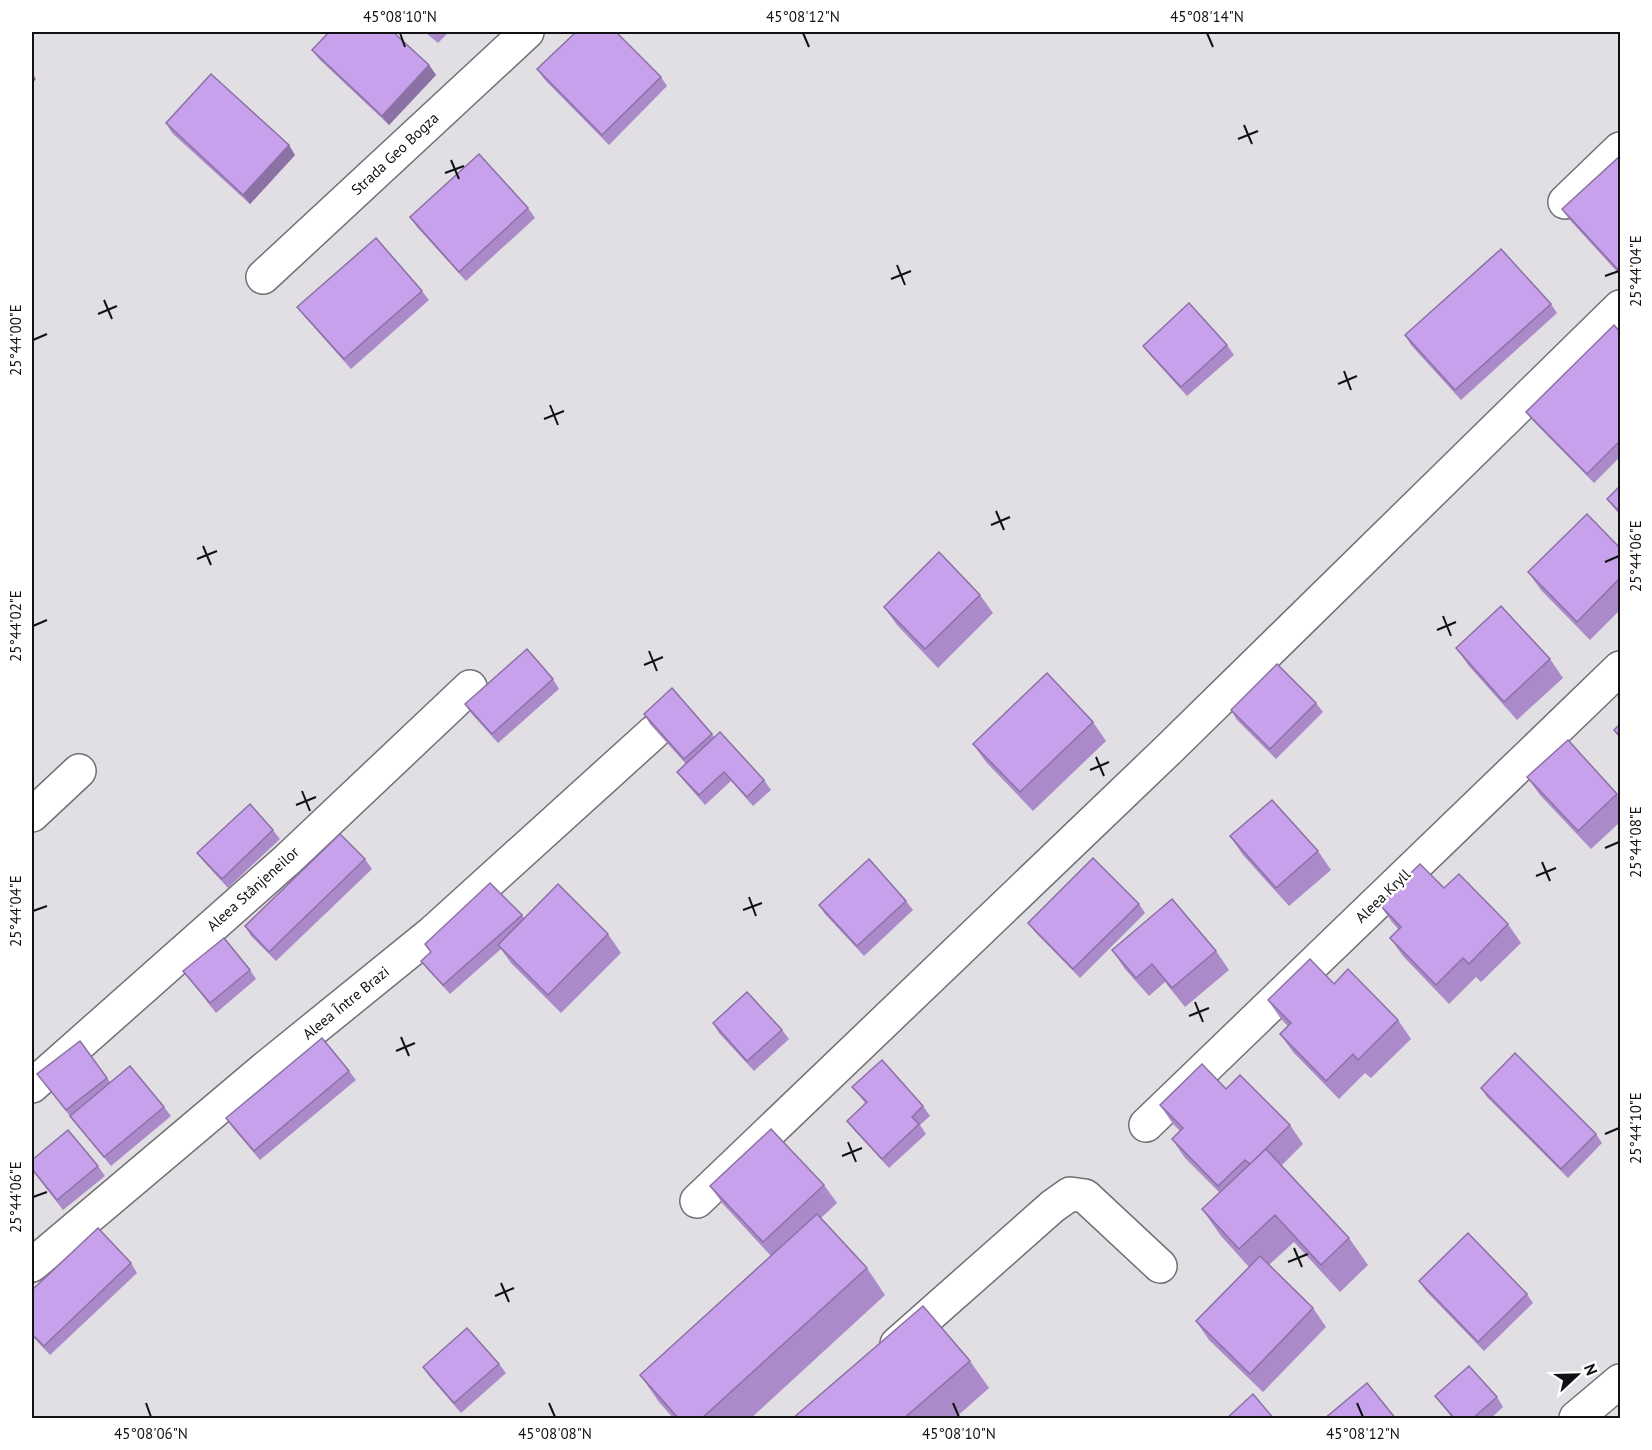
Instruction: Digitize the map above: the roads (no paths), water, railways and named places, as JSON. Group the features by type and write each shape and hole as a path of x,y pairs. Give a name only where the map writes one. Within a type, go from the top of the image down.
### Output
{"street":[{"name":"Strada Geo Bogza","path":"262,277 527,32"},
{"path":"1565,202 1620,149"},
{"path":"697,1202 1178,740 1620,307"},
{"name":"Aleea Kryll","path":"1146,1125 1620,668"},
{"name":"Aleea Stânjeneilor","path":"32,1086 278,867 471,687"},
{"name":"Aleea Între Brazi","path":"32,1265 263,1070 432,933 654,732"},
{"path":"32,815 79,771"},
{"path":"874,1363 1053,1206 1070,1194 1085,1196 1160,1266"},
{"path":"1578,1418 1620,1381"}]}
